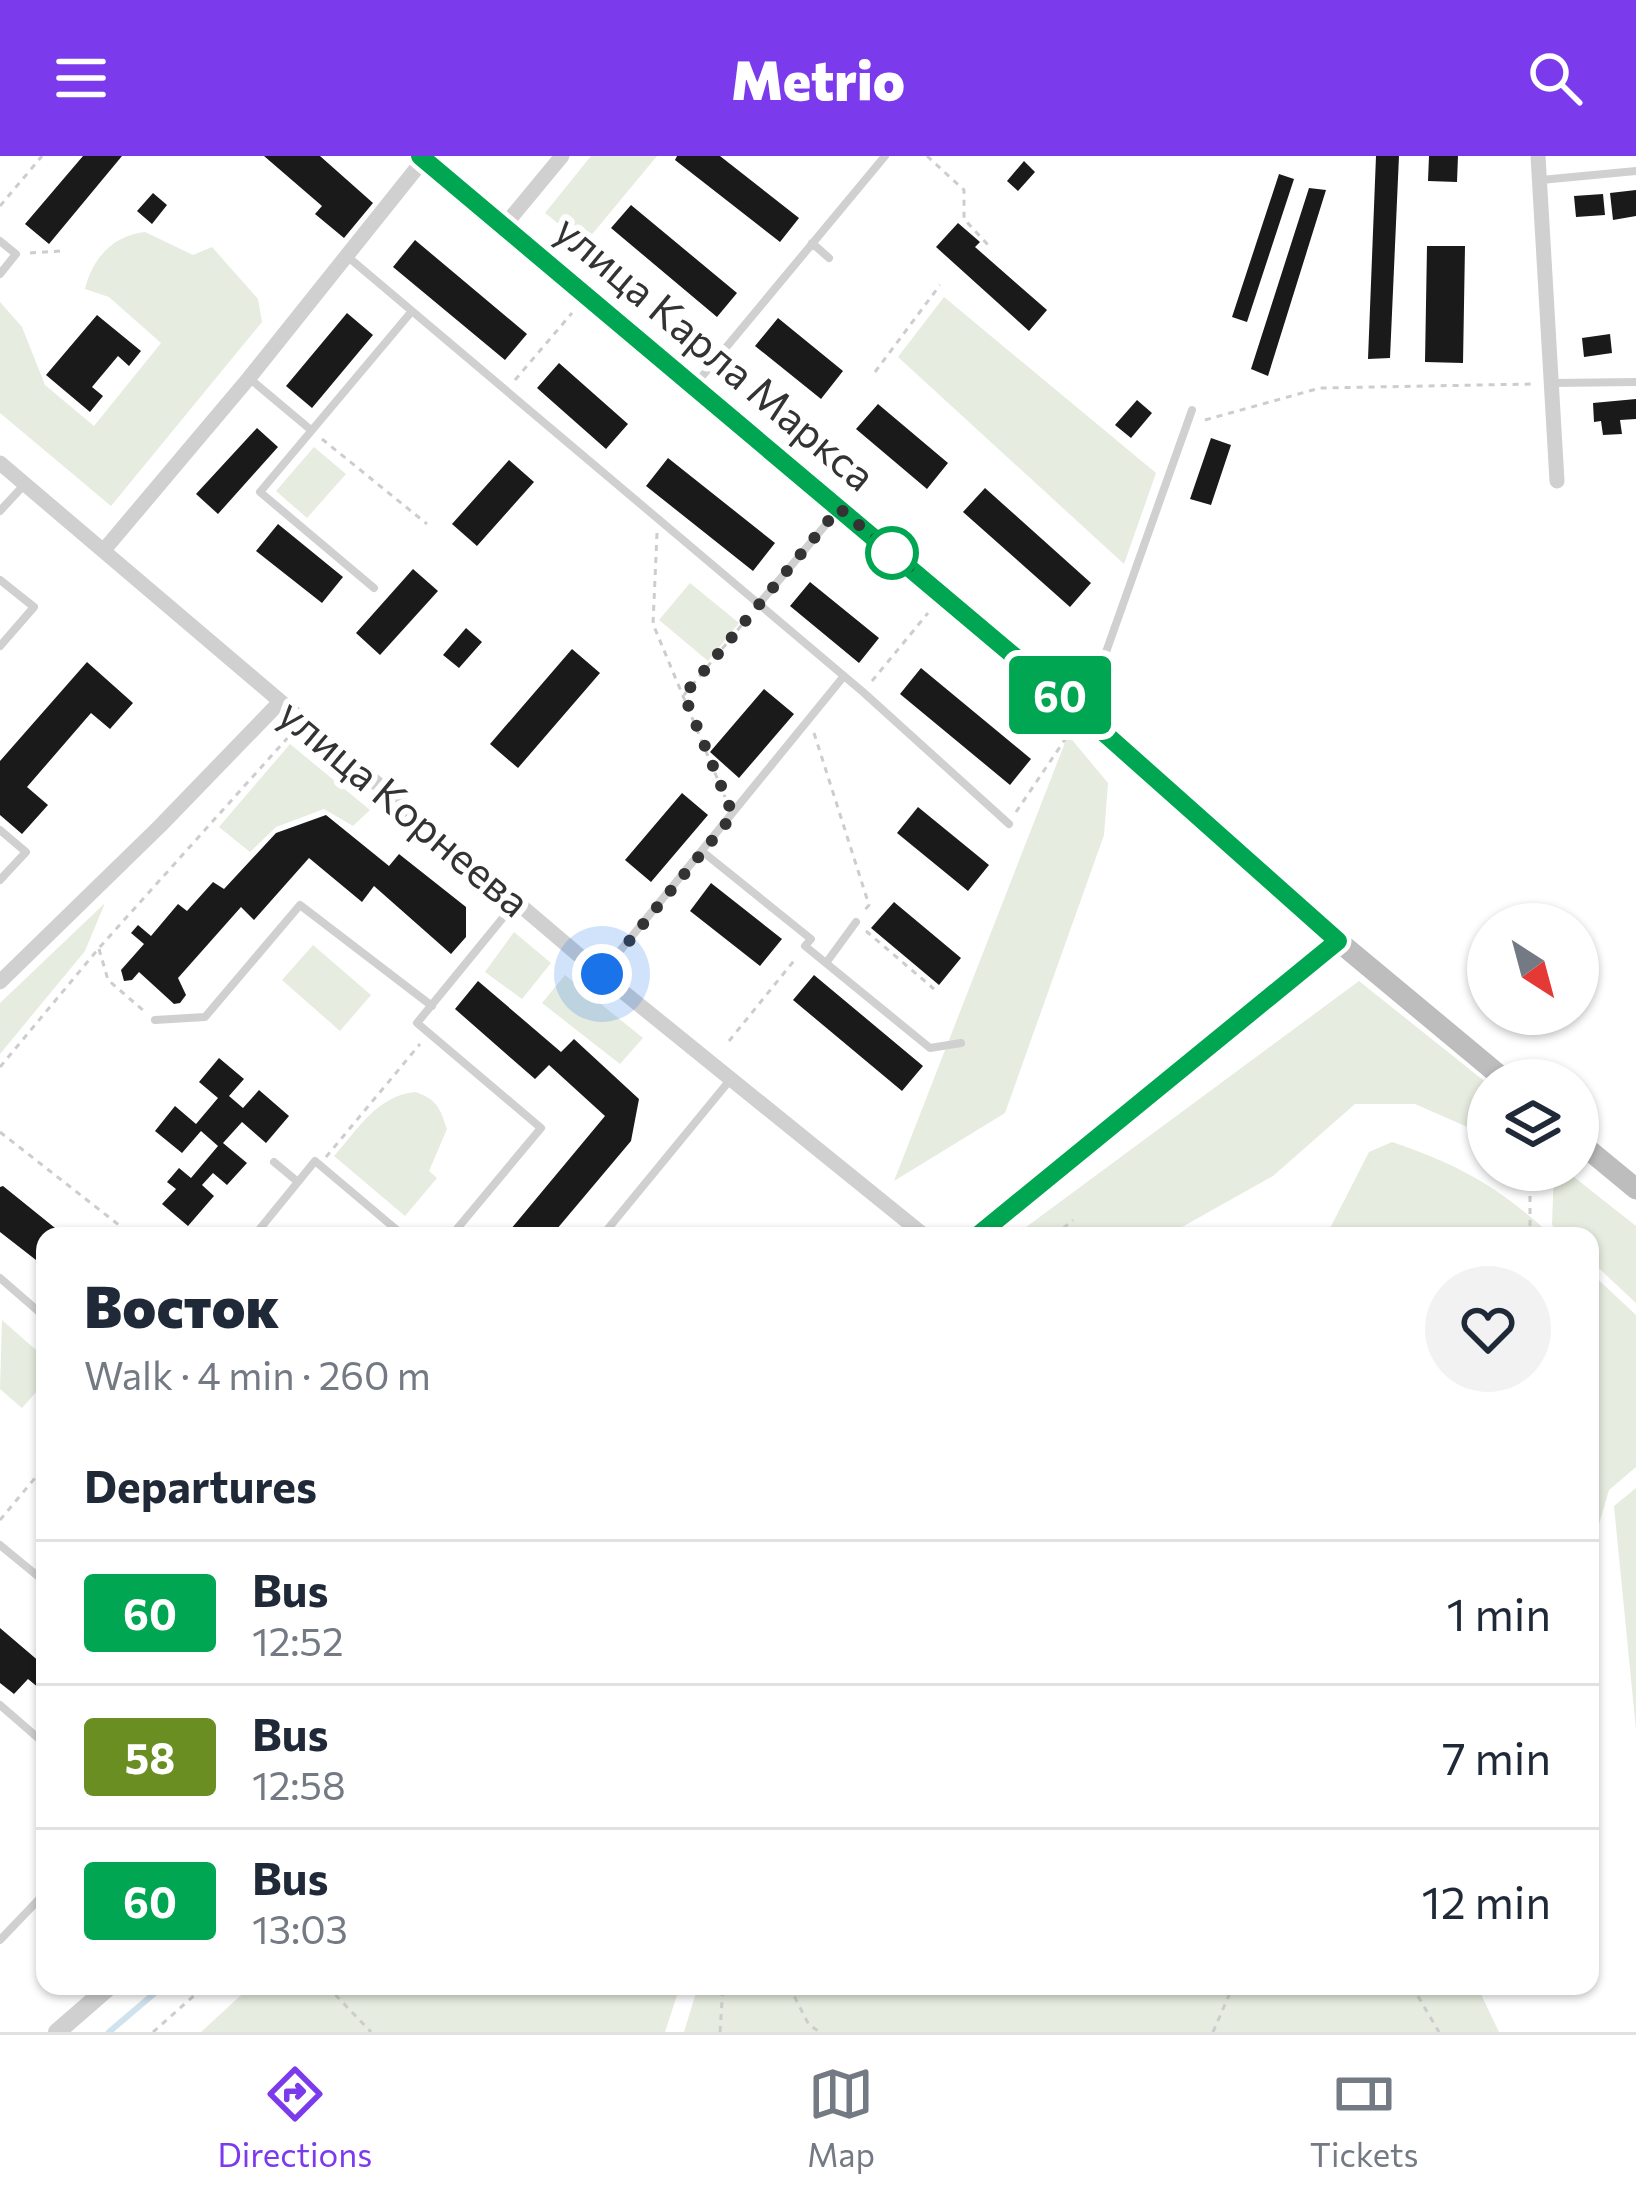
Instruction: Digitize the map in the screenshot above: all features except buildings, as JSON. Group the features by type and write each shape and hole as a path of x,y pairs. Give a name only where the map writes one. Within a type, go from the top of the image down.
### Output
{"main road":[{"name":"улица Карла Маркса","path":"422,158 1084,715 1338,941 1480,1059"},
{"path":"1599,1158 1636,1189"}],"street":[{"path":"504,226 562,156"},
{"path":"1538,156 1558,481"},
{"path":"104,550 249,378 422,158"},
{"name":"улица Корнеева","path":"0,463 602,974 915,1227"},
{"path":"0,982 279,703"},
{"path":"988,1227 1338,941"},
{"path":"57,2032 100,1995"}],"lane":[{"path":"693,387 884,156"},
{"path":"1540,180 1636,171"},
{"path":"0,241 16,254 0,274"},
{"path":"812,243 829,258"},
{"path":"347,256 863,692 1009,824"},
{"path":"374,588 260,492 412,310"},
{"path":"249,378 311,430"},
{"path":"1553,383 1636,382"},
{"path":"1084,715 1192,410"},
{"path":"0,511 26,484"},
{"path":"759,604 839,508"},
{"path":"0,580 34,607 0,646"},
{"path":"602,974 844,676"},
{"path":"0,830 26,852 0,880"},
{"path":"703,852 811,939 806,946 930,1048 961,1043"},
{"path":"459,1227 542,1127 417,1023 516,902"},
{"path":"155,1020 205,1017 300,905 432,1006"},
{"path":"826,963 856,922"},
{"path":"609,1227 730,1080"},
{"path":"261,1227 315,1161 393,1227"},
{"path":"274,1162 298,1182"},
{"path":"0,1278 36,1309"},
{"path":"0,1545 36,1575"},
{"path":"0,1706 36,1736"},
{"path":"0,1940 36,1902"}],"path":[{"path":"0,206 42,156"},
{"path":"927,156 964,190 964,219 989,246"},
{"path":"16,254 61,251"},
{"path":"875,372 940,285"},
{"path":"506,391 572,313"},
{"path":"1186,425 1320,388 1553,383"},
{"path":"311,430 427,524"},
{"path":"658,520 653,624 733,815"},
{"path":"684,695 759,604"},
{"path":"863,692 928,613"},
{"path":"810,720 869,904 856,922 934,989"},
{"path":"0,1067 99,948 292,733"},
{"path":"1009,824 1068,735"},
{"path":"729,1041 806,946"},
{"path":"99,948 108,980 155,1020"},
{"path":"320,1165 428,1034"},
{"path":"0,1132 121,1227"},
{"path":"1530,1191 1533,1227"},
{"path":"1065,1227 1073,1220"},
{"path":"0,1520 36,1477"},
{"path":"153,2032 195,1995"},
{"path":"335,1995 370,2032"},
{"path":"720,2032 722,1995"},
{"path":"793,1995 808,2025 820,2032"},
{"path":"1214,2032 1229,1995"},
{"path":"1417,1995 1439,2032"}],"shaded area":[{"path":"591,156 657,156 584,244 545,213"},
{"path":"145,232 193,255 212,247 258,299 262,322 111,506 0,413 0,302 22,327 45,385 94,426 161,343 109,297 85,289 106,250 123,238"},
{"path":"944,297 1156,473 1124,564 898,357"},
{"path":"314,447 346,474 307,518 276,491"},
{"path":"690,583 739,623 708,661 659,620"},
{"path":"1068,735 1108,783 1104,835 1005,1113 894,1181"},
{"path":"290,744 370,810 353,826 324,809 276,827 250,852 219,827"},
{"path":"105,903 85,951 0,1054 0,1003"},
{"path":"514,932 551,963 522,999 485,972"},
{"path":"313,945 371,995 340,1031 282,980"},
{"path":"565,975 643,1038 620,1064 542,1003"},
{"path":"1359,981 1467,1067 1467,1127 1415,1104 1355,1104 1273,1176 1182,1227 1026,1227"},
{"path":"415,1092 437,1105 447,1129 429,1171 437,1178 405,1216 334,1156 379,1107"},
{"path":"1392,1142 1467,1174 1467,1191 1495,1191 1541,1227 1331,1227 1369,1152"},
{"path":"1553,1191 1592,1191 1636,1226 1636,1303 1599,1268 1599,1227 1554,1227"},
{"path":"1599,1280 1636,1315 1636,1467 1609,1490 1599,1524"},
{"path":"2,1320 36,1350 36,1392 22,1408 0,1389"},
{"path":"1636,1488 1636,1730 1614,1506"},
{"path":"241,1995 677,1995 665,2032 201,2032"},
{"path":"695,1995 1481,1995 1499,2032 684,2032"}],"waterway":[{"path":"109,2032 152,1995"}],"bus line":[{"name":"60","path":"420,156 1084,715 1338,941 988,1227"}],"route":[{"path":"602,974 733,815 684,695 839,508 909,567 892,553"}]}
